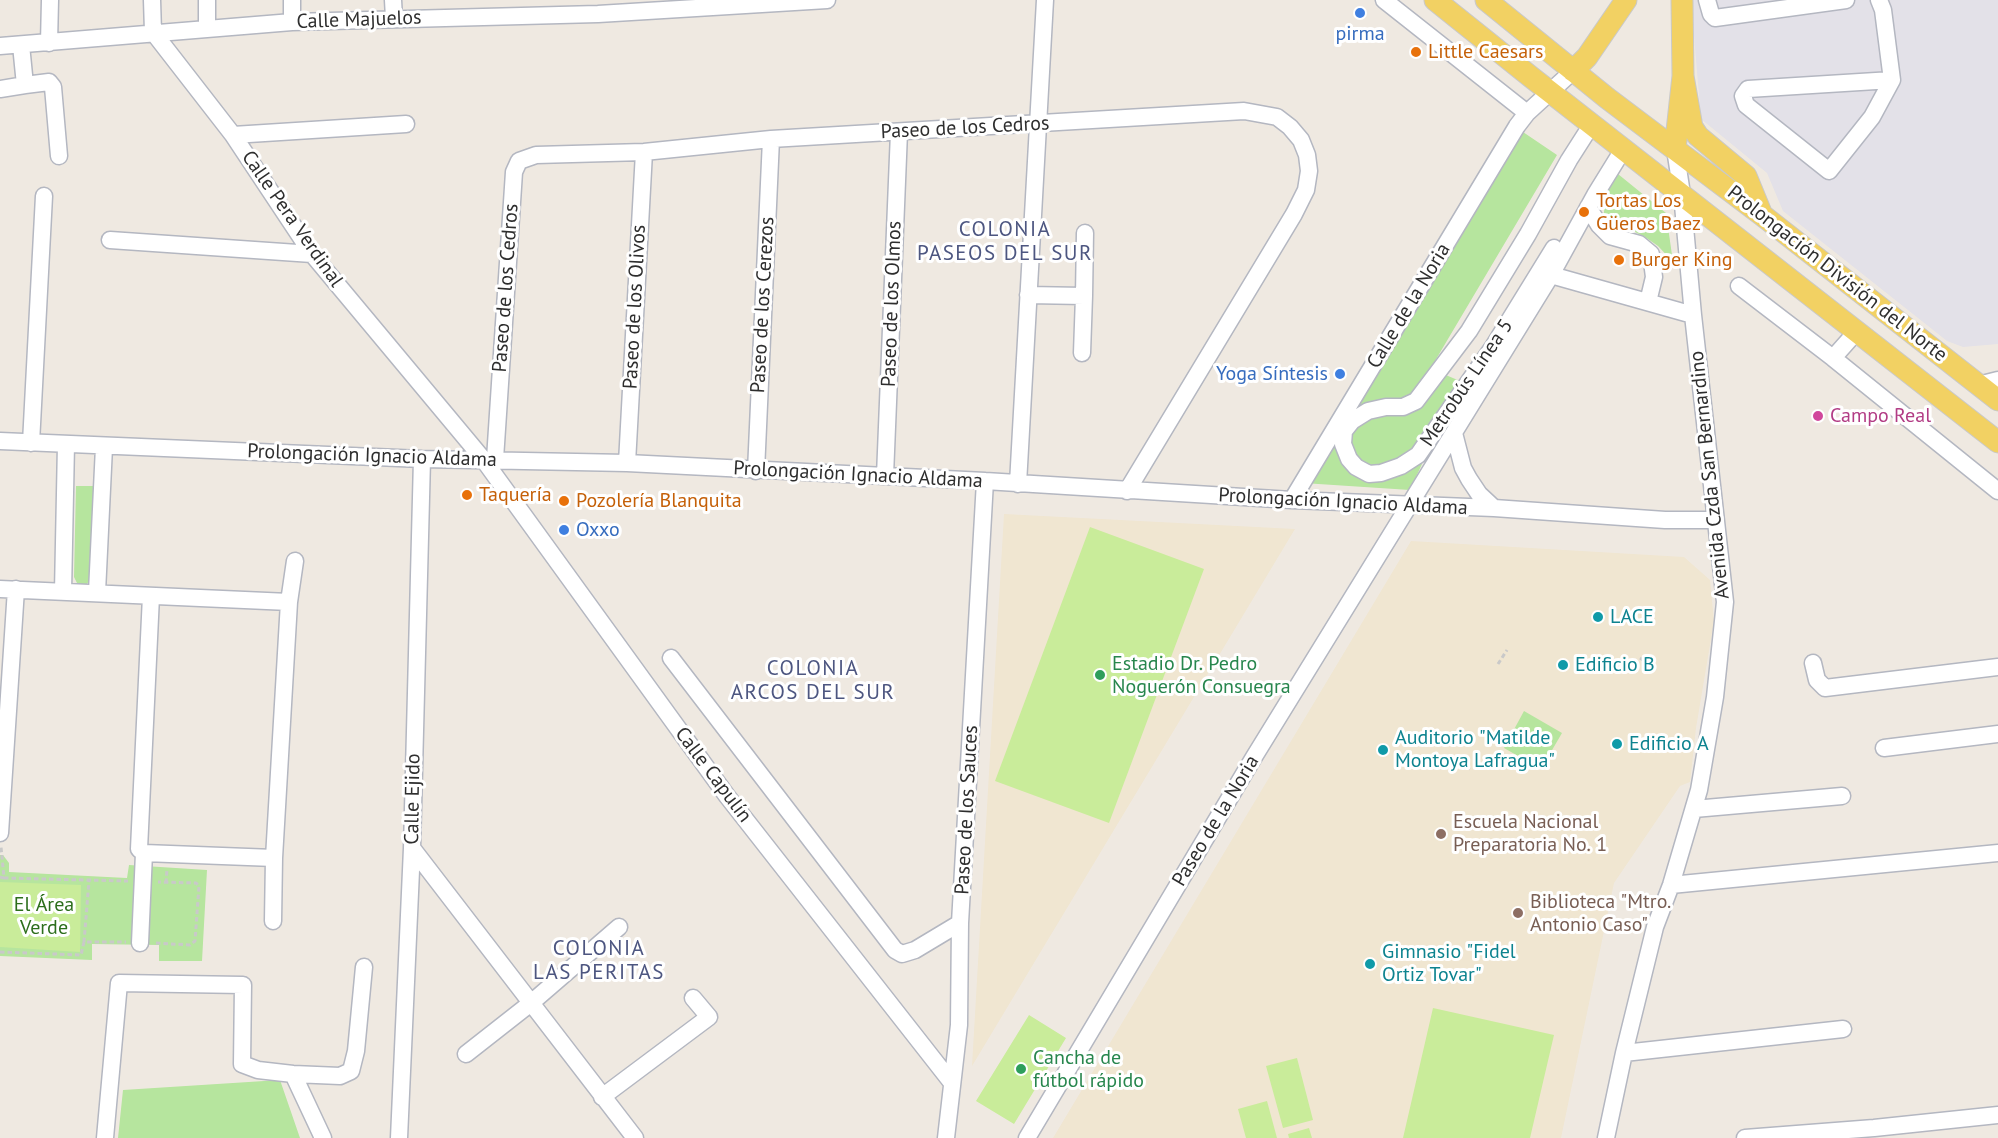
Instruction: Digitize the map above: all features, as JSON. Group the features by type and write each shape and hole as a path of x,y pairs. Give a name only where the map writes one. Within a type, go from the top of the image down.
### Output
{"main road":[{"name":"Prolongación División del Norte","path":"1435,0 1998,442"},
{"name":"Prolongación División del Norte","path":"1486,0 1573,71 1935,351 1988,382 1998,400"},
{"path":"1573,71 1587,57 1626,0"},
{"path":"1675,149 1683,76 1682,0"},
{"path":"1683,76 1692,126 1698,136 1746,176 1761,215"},
{"path":"1911,374 1935,351"}],"street":[{"path":"49,43 50,0"},
{"path":"152,0 153,32"},
{"path":"207,0 207,28"},
{"path":"291,0 292,22"},
{"path":"393,0 394,18"},
{"name":"Calle Majuelos","path":"0,46 207,28 540,7 826,0"},
{"path":"1018,484 1045,0"},
{"path":"1384,0 1527,113"},
{"path":"1707,0 1711,15 1715,18 1846,0"},
{"path":"1879,0 1884,9 1892,80 1872,117 1829,171 1746,105 1743,96 1748,89 1892,80"},
{"name":"Calle Pera Verdinal","path":"153,32 233,135 312,254 489,459"},
{"path":"21,45 25,85"},
{"name":"Calle de la Noria","path":"1292,500 1517,126 1527,113 1573,71"},
{"path":"0,89 49,82 53,87 59,156"},
{"name":"Paseo de los Cedros","path":"489,459 514,172 519,161 536,155 644,152 771,139 1244,111 1277,117 1301,140 1307,155 1309,171 1306,190 1294,214 1127,491"},
{"name":"Metrobús Línea 5","path":"1592,123 1574,150 1528,234 1468,331 1416,401 1403,407 1386,407 1368,411 1352,421 1344,431 1343,444 1349,459 1356,467 1369,474 1381,473 1401,466 1418,455 1493,347 1621,146"},
{"path":"233,135 406,124"},
{"name":"Paseo de los Olmos","path":"885,476 899,132"},
{"name":"Paseo de los Cerezos","path":"756,471 771,139"},
{"path":"1409,506 1551,275 1621,146"},
{"name":"Avenida Czda San Bernardino","path":"1606,1138 1655,927 1671,885 1694,809 1715,697 1725,602 1682,194 1675,149"},
{"name":"Paseo de los Olivos","path":"627,463 644,152"},
{"path":"31,443 44,196"},
{"path":"1588,207 1599,225 1610,236 1639,244 1651,254 1654,270 1648,302"},
{"path":"1082,353 1085,233"},
{"path":"110,240 312,254"},
{"path":"1551,275 1693,315"},
{"path":"1739,286 1833,358 1998,491"},
{"path":"1028,295 1084,296"},
{"path":"1833,358 1857,332"},
{"path":"1454,433 1466,474 1479,494 1494,508"},
{"name":"Prolongación Ignacio Aldama","path":"0,441 422,459 627,463 1292,500 1494,508 1665,520 1715,520"},
{"path":"63,592 66,444"},
{"path":"97,592 104,447"},
{"name":"Calle Ejido","path":"399,1134 412,848 422,459"},
{"name":"Calle Capulín","path":"489,459 728,796 952,1083"},
{"name":"Paseo de los Sauces","path":"946,1138 959,1025 960,923 985,482"},
{"name":"Paseo de la Noria","path":"1027,1138 1254,757 1409,506"},
{"path":"273,921 274,858 290,602 295,561"},
{"path":"0,833 8,589 290,602"},
{"path":"151,596 139,849 144,853 274,858"},
{"path":"671,658 895,950 902,954 915,950 960,923"},
{"path":"1813,663 1817,680 1825,688 1998,667"},
{"path":"1884,748 1998,734"},
{"path":"1694,809 1842,796"},
{"path":"412,848 635,1138"},
{"path":"140,942 144,853"},
{"path":"1671,885 1998,853"},
{"path":"466,1054 531,1003 620,927"},
{"path":"105,1138 119,983 243,985 242,1064 258,1070 340,1076 351,1071 356,1051 364,967"},
{"path":"602,1097 709,1017 693,998"},
{"path":"1624,1053 1843,1029"},
{"path":"293,1074 323,1138"},
{"path":"1745,1138 1998,1115"},
{"path":"382,1138 399,1134"}],"path":[{"path":"1498,664 1507,650"},
{"path":"1640,658 1646,662"},
{"path":"1455,760 1470,769"},
{"path":"0,839 2,877 144,882"},
{"path":"84,942 89,880"}],"shaded area":[{"path":"1691,0 1998,0 1998,344 1963,347 1947,341 1783,211 1767,173 1701,119"},
{"path":"1004,514 1295,529 972,1066"},
{"name":"Escuela Nacional Preparatoria No. 1","path":"1411,541 1684,557 1710,580 1714,621 1696,728 1690,782 1680,786 1614,883 1561,1138 1053,1138"}],"green space":[{"path":"1523,132 1557,155 1416,393 1342,429 1354,470 1422,464 1410,490 1303,483"},
{"path":"1618,174 1666,213 1673,262 1658,246 1645,237 1631,230 1614,227 1603,218 1607,192"},
{"path":"1441,373 1460,381 1414,452 1393,462 1370,467 1360,462 1352,452 1349,439 1356,425 1368,416 1403,411"},
{"path":"76,486 94,486 90,580 86,585 77,583 74,577"},
{"name":"Estadio Dr. Pedro Noguerón Consuegra","path":"1090,527 1204,569 1109,823 995,781"},
{"path":"1524,711 1562,733 1541,769 1504,748"},
{"name":"El Área Verde","path":"0,855 3,855 9,863 9,872 127,878 129,865 207,870 202,961 159,961 159,945 92,944 92,960 0,956"},
{"path":"0,882 81,885 80,952 0,947"},
{"path":"1433,1008 1554,1035 1530,1138 1403,1138"},
{"name":"Cancha de fútbol rápido","path":"1029,1015 1066,1038 1014,1124 976,1101"},
{"path":"1297,1058 1313,1120 1283,1128 1266,1066"},
{"path":"280,1080 300,1138 118,1138 123,1090"},
{"path":"1267,1101 1277,1138 1246,1138 1238,1109"},
{"path":"1309,1128 1312,1138 1289,1138 1288,1134"}],"place":[{"name":"pirma","path":"1360,13"},
{"name":"Little Caesars","path":"1416,52"},
{"name":"Tortas Los Güeros Baez","path":"1584,212"},
{"name":"Burger King","path":"1619,260"},
{"name":"Yoga Síntesis","path":"1340,374"},
{"name":"Campo Real","path":"1818,416"},
{"name":"Taquería","path":"467,495"},
{"name":"Pozolería Blanquita","path":"564,501"},
{"name":"Oxxo","path":"564,530"},
{"name":"LACE","path":"1598,617"},
{"name":"Edificio B","path":"1563,665"},
{"name":"Estadio Dr. Pedro Noguerón Consuegra","path":"1100,675"},
{"name":"Edificio A","path":"1617,744"},
{"name":"Auditorio \"Matilde Montoya Lafragua\"","path":"1383,750"},
{"name":"Escuela Nacional Preparatoria No. 1","path":"1441,834"},
{"name":"Biblioteca \"Mtro. Antonio Caso\"","path":"1518,913"},
{"name":"Gimnasio \"Fidel Ortiz Tovar\"","path":"1370,964"},
{"name":"Cancha de fútbol rápido","path":"1021,1069"}],"district":[{"name":"COLONIA PASEOS DEL SUR","path":"1005,242"},
{"name":"COLONIA ARCOS DEL SUR","path":"813,681"},
{"name":"COLONIA LAS PERITAS","path":"599,961"}]}
